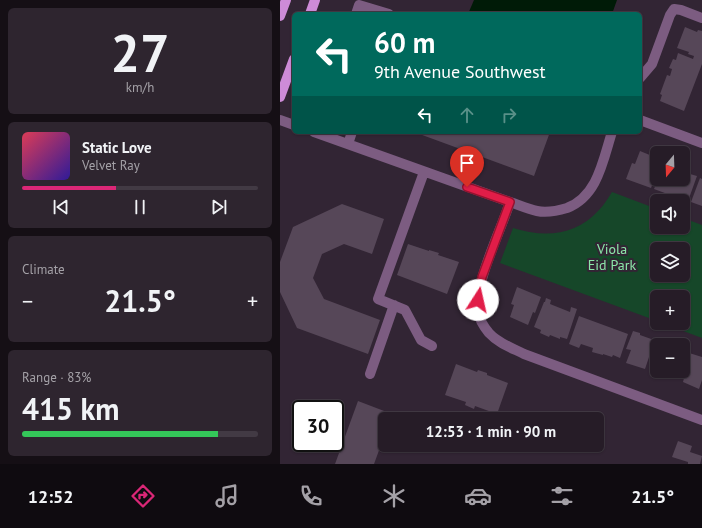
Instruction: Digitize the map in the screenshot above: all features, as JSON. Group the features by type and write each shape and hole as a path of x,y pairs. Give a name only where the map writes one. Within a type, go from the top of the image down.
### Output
{"main road":[{"path":"280,16 286,0"},
{"path":"311,12 315,0"},
{"path":"280,97 292,64"}],"street":[{"path":"357,12 359,5 382,12"},
{"path":"642,76 652,64 670,15 674,10 681,10 702,18"},
{"path":"280,120 292,124"},
{"path":"642,121 702,143"},
{"path":"320,134 510,202 538,211 556,212 574,205 587,194 597,178 611,134"},
{"path":"348,144 351,134"},
{"path":"424,172 378,299 405,310 421,340 432,346"},
{"path":"510,202 482,277 478,300 478,312 482,324 490,334 501,343 524,354 702,420"},
{"path":"370,374 394,305"}],"green space":[{"name":"Viola Eid Park","path":"612,192 650,206 650,234 690,234 690,221 702,225 702,338 681,330 690,330 690,290 650,290 650,318 500,263 513,228 548,234 570,230 590,219 604,204"}],"shaded area":[{"path":"474,0 617,0 613,12 469,12"}],"building":[{"path":"685,27 697,32 698,30 702,31 702,64 684,111 660,101 662,95 660,94 667,75 670,76 672,69 669,68 673,59 676,60 678,53 693,59 694,56 688,54 689,52 677,48"},
{"path":"419,134 549,134 534,176"},
{"path":"640,151 650,155 651,188 626,179 632,163 635,164"},
{"path":"690,174 697,176 690,195 690,194 668,194 654,189 655,186 690,186"},
{"path":"700,178 702,179 702,206 691,202"},
{"path":"342,204 384,219 372,254 344,244 322,254 313,278 324,299 380,320 368,354 297,328 280,292 280,262 293,227"},
{"path":"408,244 439,253 438,255 459,262 447,294 397,275"},
{"path":"517,287 541,297 535,313 533,312 528,325 510,317 514,305 511,304"},
{"path":"546,298 551,300 550,304 570,312 571,307 577,309 567,339 560,337 560,339 550,335 549,337 540,333 541,330 534,327"},
{"path":"579,316 628,334 620,358 613,355 612,357 592,352 593,348 581,344 579,348 569,344"},
{"path":"633,331 650,339 650,357 645,369 626,363 631,350 626,349"},
{"path":"690,353 702,357 702,380 699,389 683,382 684,378 690,378"},
{"path":"456,364 477,372 478,370 487,373 487,375 508,383 498,412 492,412 475,406 474,409 465,405 466,402 445,395"},
{"path":"358,401 387,412 378,412 378,452 374,464 335,464 339,452 344,452 344,439"},
{"path":"678,441 692,446 690,452 702,456 700,464 688,464 688,462 672,457"}],"route":[{"path":"467,187 510,202 482,277 478,300"}]}
